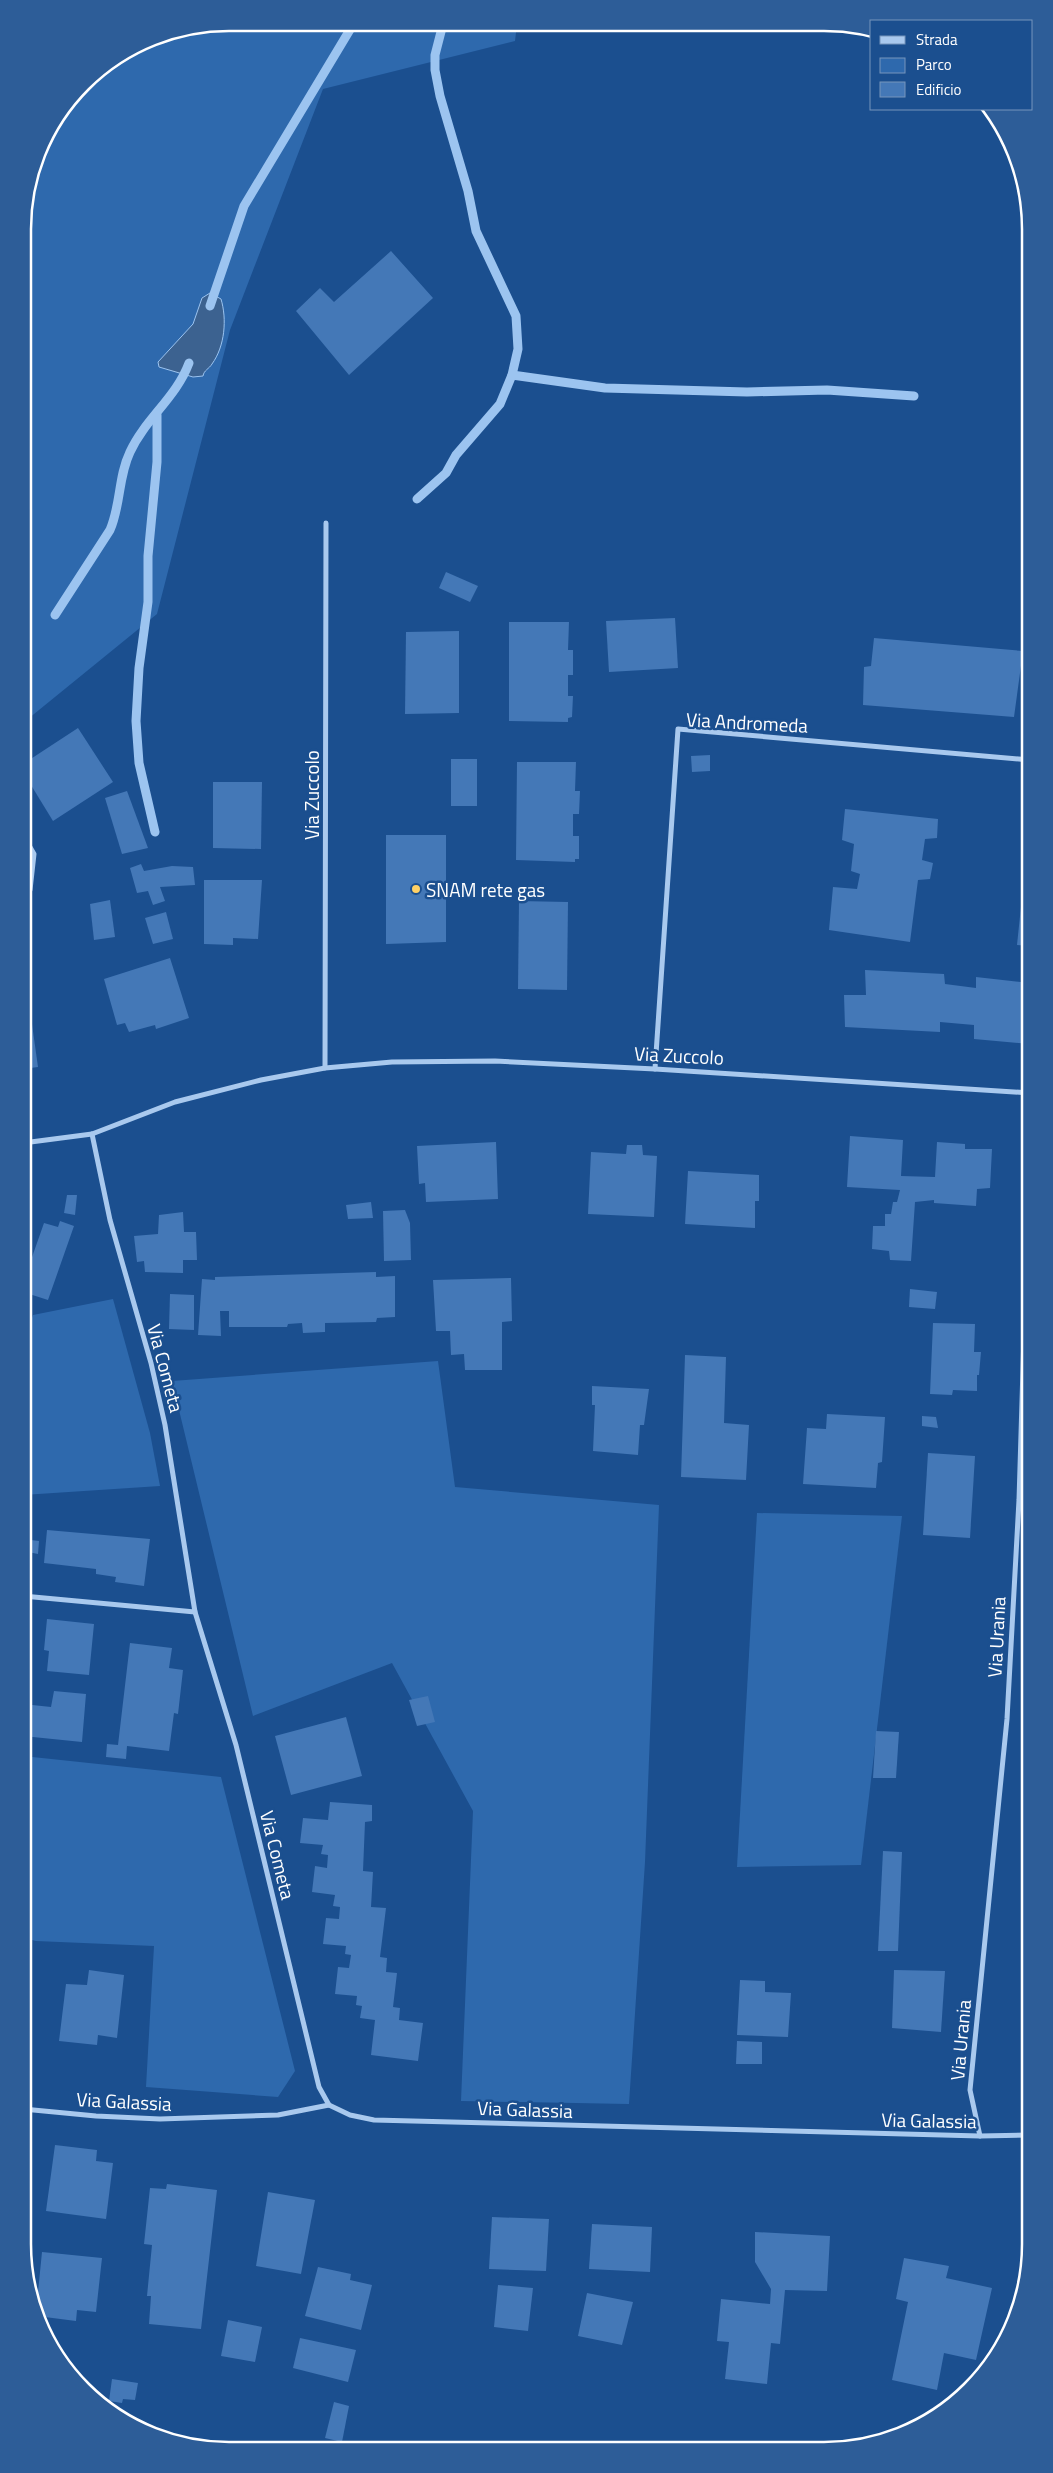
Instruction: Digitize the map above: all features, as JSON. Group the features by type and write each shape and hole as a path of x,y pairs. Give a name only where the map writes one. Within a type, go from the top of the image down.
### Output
{"street":[{"name":"Via Zuccolo","path":"325,1068 326,523"},
{"name":"Via Andromeda","path":"655,1069 678,729 1022,759"},
{"path":"31,849 34,854 31,881"},
{"name":"Via Zuccolo","path":"31,1142 92,1134 175,1102 261,1080 325,1068 392,1062 495,1061 655,1069 1022,1092"},
{"name":"Via Cometa","path":"92,1134 110,1220 151,1363 165,1425 195,1612 236,1745 319,2087 329,2105"},
{"name":"Via Urania","path":"980,2136 970,2090 1007,1719 1019,1500 1022,1401"},
{"path":"31,1597 195,1612"},
{"name":"Via Galassia","path":"31,2109 96,2116 160,2119 278,2115 329,2105 350,2116 374,2120 980,2136 1022,2135"}],"green space":[{"path":"229,31 516,31 515,41 323,89 230,330 157,614 31,716 31,229 33,203 38,178 46,154 58,130 80,99 109,72 130,58 154,46 191,35"},
{"path":"113,1299 150,1433 160,1486 31,1494 31,1321 33,1315"},
{"path":"438,1361 455,1487 659,1505 645,1862 629,2104 461,2101 473,1811 392,1663 253,1716 172,1381"},
{"path":"757,1513 902,1516 861,1865 737,1867"},
{"path":"31,1757 221,1777 295,2071 278,2097 146,2087 154,1946 31,1940"}],"shaded area":[{"path":"210,293 221,299 224,315 222,341 212,364 204,372 203,376 193,377 159,367 158,362 193,324 202,298"}],"building":[{"path":"391,251 433,298 349,375 296,311 320,288 334,302"},
{"path":"446,572 478,586 470,602 439,588"},
{"path":"675,618 678,668 609,672 606,621"},
{"path":"509,622 569,622 568,650 573,650 573,675 568,675 568,696 573,696 572,717 568,718 568,722 509,721"},
{"path":"459,631 459,713 405,714 406,632"},
{"path":"874,638 1022,651 1014,717 863,705 864,667 871,666"},
{"path":"78,728 113,782 53,821 31,785 31,759"},
{"path":"710,755 710,771 692,772 691,756"},
{"path":"451,759 477,759 477,806 451,806"},
{"path":"517,762 576,762 575,791 580,791 579,814 573,814 573,836 579,836 579,859 575,859 575,862 516,860"},
{"path":"213,782 262,782 261,849 213,848"},
{"path":"127,791 148,848 122,854 105,798"},
{"path":"845,809 938,819 937,838 925,839 922,860 933,863 930,879 918,880 910,942 829,930 833,887 857,889 860,874 851,871 854,844 842,840"},
{"name":"SNAM rete gas","path":"386,835 446,835 446,942 386,944"},
{"path":"141,864 144,871 172,866 193,867 195,885 160,887 165,901 153,905 148,891 137,893 130,868"},
{"path":"204,880 262,880 258,939 233,938 233,945 204,944"},
{"path":"1022,897 1022,945 1017,945"},
{"path":"110,900 115,937 94,940 90,904"},
{"path":"519,901 568,902 567,990 518,989"},
{"path":"166,912 173,939 153,944 145,918"},
{"path":"170,958 189,1018 156,1029 155,1025 129,1032 125,1023 117,1025 104,979"},
{"path":"865,970 944,974 945,984 976,988 976,977 1022,982 1022,1043 974,1039 974,1025 940,1022 940,1032 845,1027 844,995 866,995"},
{"path":"31,1017 38,1067 31,1068"},
{"path":"850,1136 903,1140 901,1176 935,1177 937,1142 965,1144 965,1149 992,1149 990,1188 977,1189 976,1206 934,1203 934,1200 915,1202 911,1261 890,1260 889,1251 872,1249 873,1226 885,1226 885,1214 891,1214 893,1202 897,1202 900,1190 847,1187"},
{"path":"496,1142 498,1199 426,1202 425,1183 419,1184 417,1146"},
{"path":"627,1145 642,1145 643,1155 657,1156 654,1217 588,1214 591,1152 626,1154"},
{"path":"688,1171 759,1175 759,1201 755,1201 755,1228 685,1224"},
{"path":"67,1195 77,1195 75,1215 64,1213"},
{"path":"371,1202 373,1218 348,1219 346,1205"},
{"path":"405,1210 410,1223 411,1260 384,1261 383,1211"},
{"path":"183,1212 184,1232 196,1232 197,1260 183,1260 183,1273 145,1272 144,1261 137,1262 134,1236 158,1234 159,1215"},
{"path":"60,1221 74,1226 48,1300 31,1295 31,1260 44,1223 58,1227"},
{"path":"376,1272 376,1277 395,1276 395,1317 377,1318 376,1322 325,1323 325,1332 303,1333 302,1323 288,1324 287,1327 229,1327 229,1311 220,1311 221,1336 198,1335 202,1279 215,1280 215,1277"},
{"path":"511,1278 512,1321 502,1322 502,1370 465,1370 464,1354 451,1355 450,1331 436,1331 433,1280"},
{"path":"910,1289 937,1292 935,1309 909,1307"},
{"path":"170,1294 194,1295 194,1330 169,1329"},
{"path":"933,1323 975,1324 974,1352 981,1352 979,1375 977,1375 977,1391 953,1390 952,1395 930,1394"},
{"path":"685,1355 726,1357 724,1423 749,1425 746,1480 681,1477"},
{"path":"592,1386 649,1389 644,1425 640,1425 638,1455 593,1451 595,1405 592,1405"},
{"path":"827,1414 885,1417 882,1462 878,1463 876,1488 803,1484 807,1428 826,1429"},
{"path":"922,1416 936,1417 938,1428 922,1426"},
{"path":"928,1453 975,1456 970,1538 923,1535"},
{"path":"47,1530 150,1539 144,1586 115,1582 116,1577 96,1574 96,1569 44,1563"},
{"path":"31,1540 39,1541 38,1554 31,1553"},
{"path":"47,1619 94,1624 89,1675 47,1671 49,1651 44,1650"},
{"path":"130,1643 172,1648 169,1668 183,1670 178,1714 174,1713 169,1751 127,1746 126,1759 106,1757 107,1744 118,1745"},
{"path":"54,1691 86,1694 82,1742 31,1737 31,1705 51,1707"},
{"path":"428,1696 435,1722 417,1726 409,1700"},
{"path":"346,1717 362,1776 291,1795 275,1736"},
{"path":"876,1731 899,1732 896,1778 873,1778"},
{"path":"330,1802 372,1805 372,1821 365,1822 363,1871 373,1872 371,1907 386,1908 380,1957 387,1958 386,1972 397,1973 393,2007 400,2008 399,2020 423,2023 418,2061 371,2055 375,2020 360,2018 362,2006 356,2005 357,1996 335,1994 338,1967 349,1968 351,1955 345,1954 346,1946 323,1944 326,1918 339,1919 340,1907 333,1906 335,1895 312,1892 315,1866 327,1868 328,1855 321,1854 323,1845 300,1843 303,1818 328,1820"},
{"path":"883,1851 902,1852 898,1951 878,1951"},
{"path":"89,1970 124,1975 117,2038 98,2035 97,2045 59,2041 66,1984 87,1985"},
{"path":"894,1970 945,1971 941,2032 892,2028"},
{"path":"740,1980 765,1981 765,1992 791,1993 788,2037 737,2035"},
{"path":"737,2041 762,2042 762,2064 736,2064"},
{"path":"55,2145 97,2150 96,2161 113,2163 106,2219 46,2211"},
{"path":"167,2184 217,2190 201,2329 149,2324 151,2296 147,2296 152,2245 144,2244 150,2188 166,2189"},
{"path":"268,2192 315,2200 301,2274 256,2266"},
{"path":"492,2217 549,2219 546,2271 489,2269"},
{"path":"592,2224 652,2227 650,2272 589,2269"},
{"path":"755,2232 830,2236 827,2291 785,2290 780,2344 771,2343 767,2384 725,2379 729,2342 717,2341 721,2299 770,2304 771,2289 755,2262"},
{"path":"42,2252 102,2258 96,2312 77,2310 76,2321 45,2317 38,2294"},
{"path":"904,2258 949,2266 946,2278 992,2288 976,2360 944,2353 937,2390 892,2380 908,2302 896,2299"},
{"path":"318,2267 351,2274 350,2280 372,2285 361,2330 305,2316"},
{"path":"498,2285 533,2288 528,2331 494,2327"},
{"path":"587,2293 633,2302 622,2345 578,2336"},
{"path":"228,2320 262,2327 255,2362 221,2356"},
{"path":"300,2338 356,2350 348,2382 293,2368"},
{"path":"112,2379 138,2383 135,2400 123,2399 122,2403 109,2401"},
{"path":"334,2402 349,2406 342,2442 325,2438"}],"waterway":[{"path":"210,306 244,206 349,31"},
{"path":"417,499 446,473 456,455 500,404 512,375 518,349 516,316 476,231 468,191 440,96 435,70 435,55 441,31"},
{"path":"55,615 110,530 116,511 123,471 136,440 169,398 189,363"},
{"path":"512,375 605,388 747,392 827,390 914,396"},
{"path":"155,832 139,763 136,721 139,668 148,602 148,556 157,462 157,415"}],"place":[{"name":"SNAM rete gas","path":"416,889"}]}
